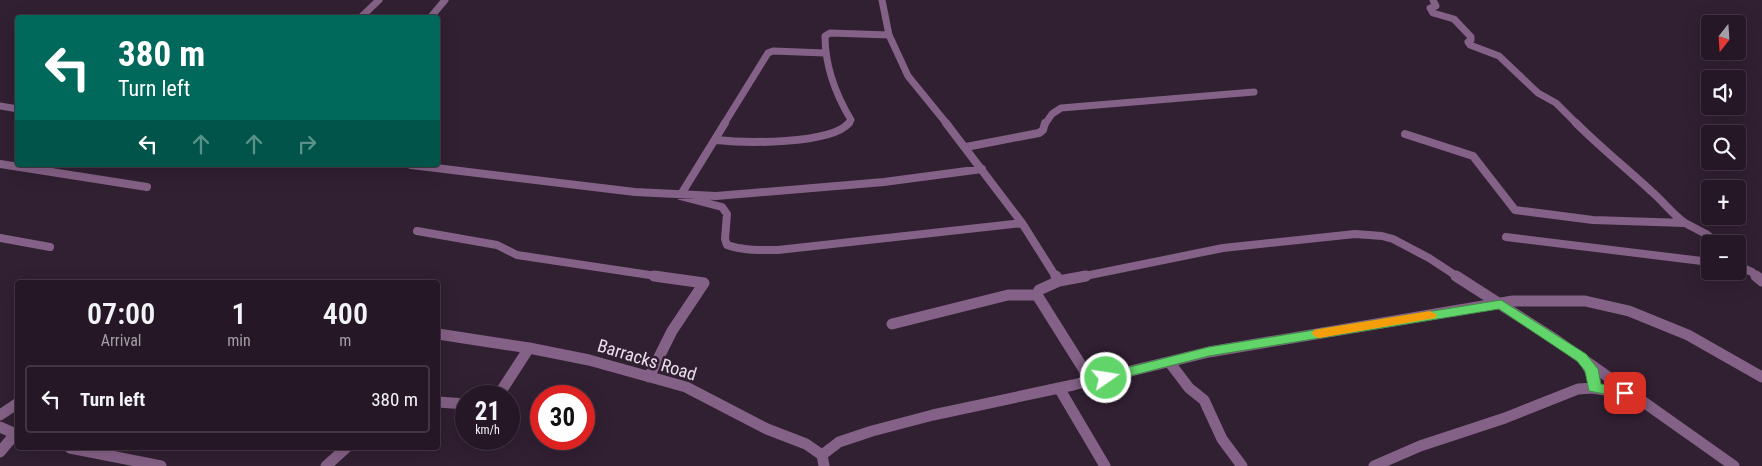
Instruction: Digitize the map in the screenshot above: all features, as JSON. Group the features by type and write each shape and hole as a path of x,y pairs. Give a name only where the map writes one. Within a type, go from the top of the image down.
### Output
{"street":[{"path":"364,15 379,0"},
{"path":"432,15 445,0"},
{"path":"882,0 890,35 908,76 966,147 1022,222 1059,281"},
{"path":"1433,0 1436,3 1436,6 1430,8 1433,12 1454,19 1471,37 1471,40 1468,42 1470,46 1499,56 1538,93 1556,103 1598,145 1665,203 1674,215 1707,235"},
{"path":"716,140 743,144 781,142 846,126 851,120 840,101 825,52 825,36 830,33 890,35"},
{"path":"680,196 768,53 825,52"},
{"path":"966,147 1039,133 1056,110 1061,108 1254,92"},
{"path":"0,106 15,108"},
{"path":"1405,134 1473,156 1515,210 1593,220 1685,223"},
{"path":"0,164 15,166"},
{"path":"19,167 147,187"},
{"path":"426,167 530,181 680,196 744,195 884,182 982,169"},
{"path":"680,196 722,206 727,214 725,239 728,246 735,249 797,248 1022,222"},
{"path":"417,231 498,245 517,255 704,283 672,331 649,377"},
{"path":"1037,295 1039,290 1059,281 1223,248 1370,234 1394,239 1429,258 1501,304 1636,395 1734,466"},
{"path":"1506,237 1701,261"},
{"path":"0,238 50,246"},
{"path":"1746,267 1762,282"},
{"path":"1746,269 1752,272"},
{"path":"892,324 1008,295 1037,295"},
{"path":"1037,295 1091,381"},
{"path":"823,460 839,442 933,415 1091,381 1218,350 1513,301 1555,299 1608,305 1686,334 1762,377"},
{"name":"Barracks Road","path":"440,334 529,348 589,360 686,387 768,428 806,444 823,460"},
{"path":"505,385 529,348"},
{"path":"1581,358 1591,369 1594,388"},
{"path":"1170,362 1189,388 1204,400 1222,439 1242,466"},
{"path":"1059,388 1105,466"},
{"path":"1374,466 1420,446 1505,418 1578,389 1594,388 1636,395"},
{"path":"440,402 455,403"},
{"path":"0,415 15,405"},
{"path":"0,427 15,434"},
{"path":"0,452 15,435"},
{"path":"79,450 141,464 161,466"},
{"path":"326,466 344,450"}],"slow traffic":[{"path":"1319,333 1430,315"}],"route":[{"path":"1106,378 1209,352 1501,304 1581,358 1591,369 1594,388 1625,393"}]}
